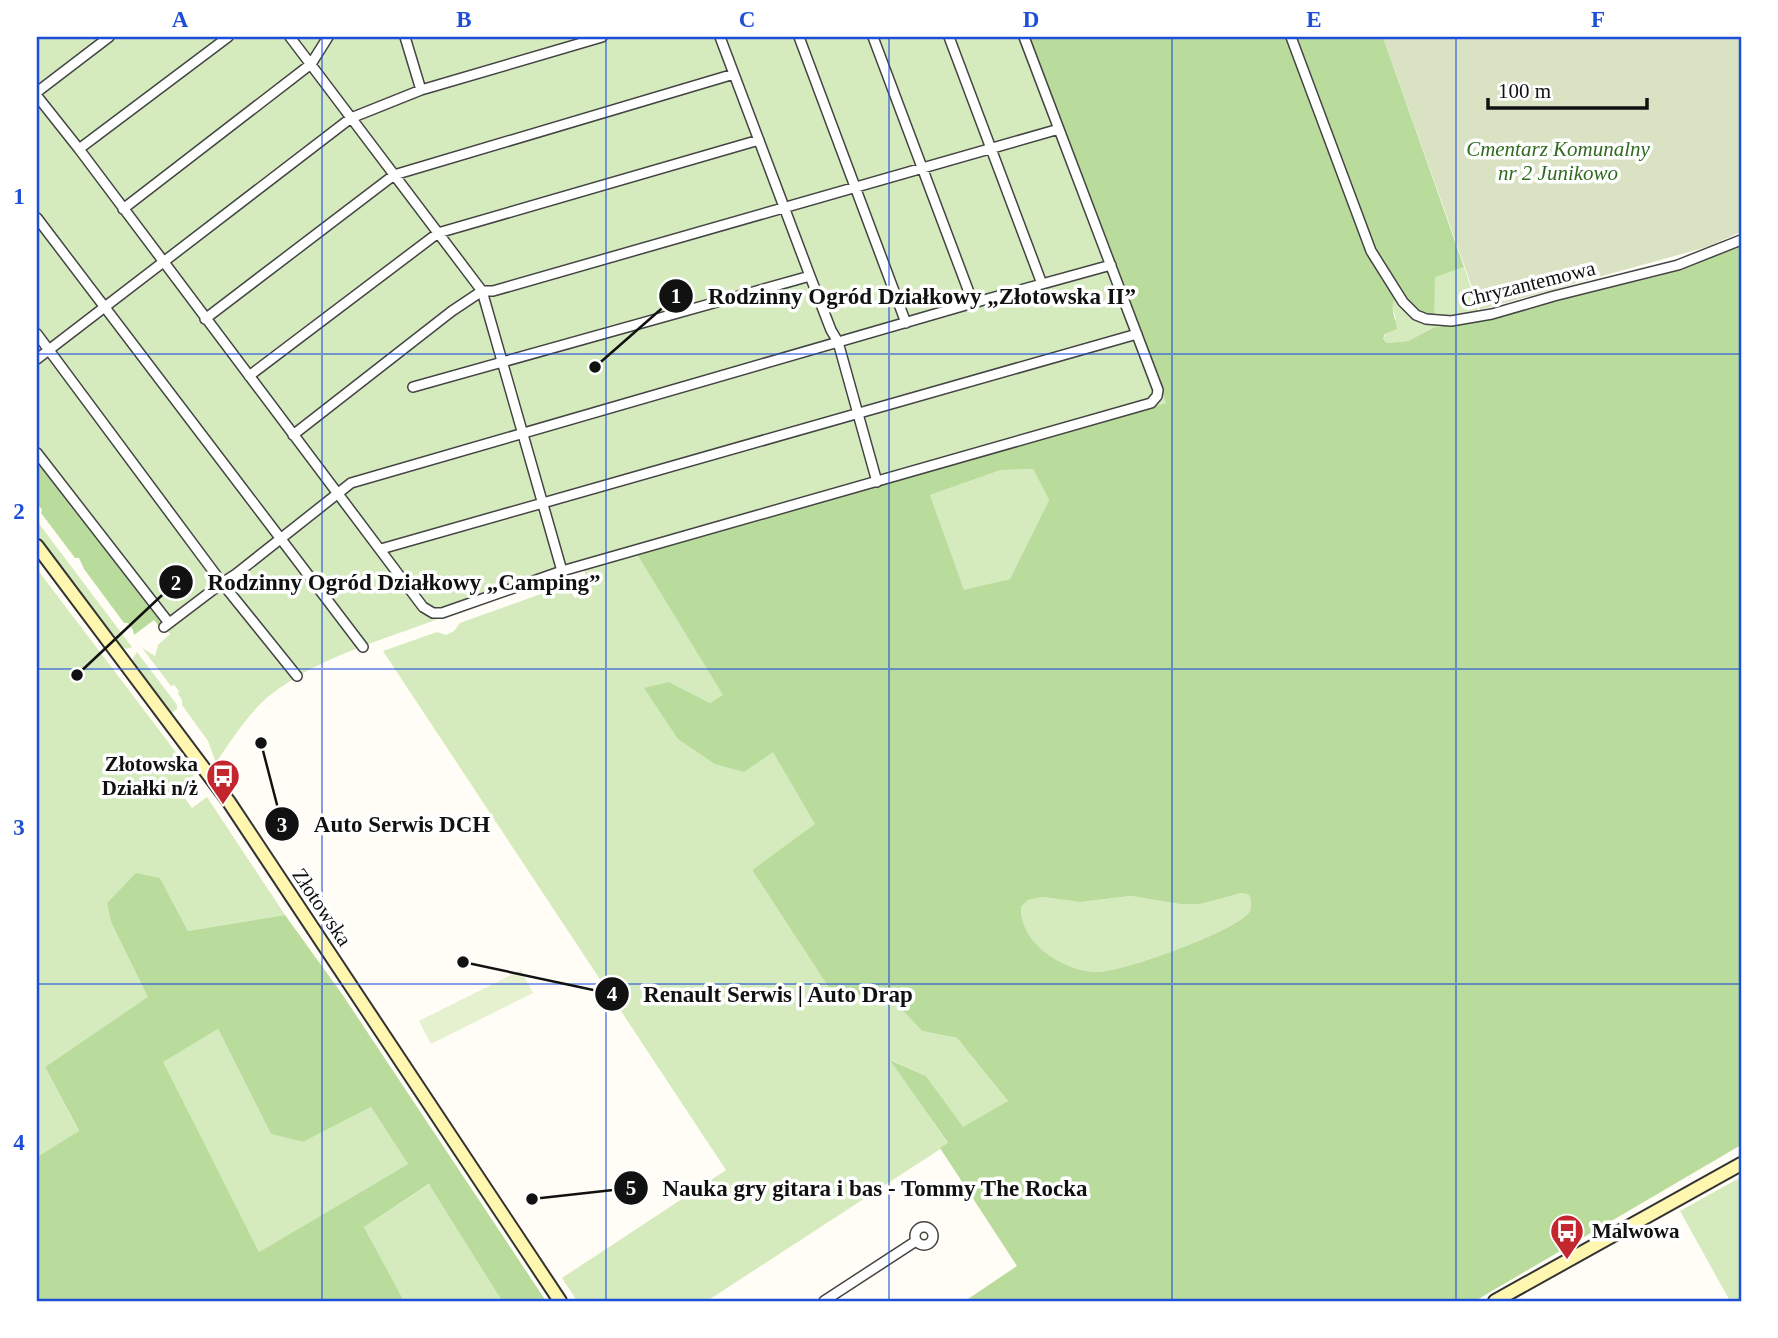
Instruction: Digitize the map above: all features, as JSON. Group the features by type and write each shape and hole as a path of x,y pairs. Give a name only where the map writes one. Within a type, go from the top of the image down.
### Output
{"street":[{"path":"110,37 37,94 423,607 433,613 442,613 562,571 1151,403 1158,390 1024,37"},
{"path":"79,149 228,37"},
{"path":"290,37 482,291 562,571"},
{"path":"123,209 311,64 328,37"},
{"path":"405,37 421,90"},
{"path":"37,359 351,118 421,90 602,37"},
{"path":"720,37 810,276 838,342 877,482"},
{"path":"799,37 905,323"},
{"path":"873,37 973,303"},
{"path":"948,37 1042,284"},
{"name":"Chryzantemowa","path":"1291,37 1371,251 1403,302 1416,315 1436,321 1477,317 1678,265 1741,240"},
{"path":"205,319 394,175 734,74"},
{"path":"293,435 452,311 482,291 493,291 1059,129"},
{"path":"249,376 438,233 759,140"},
{"path":"37,218 363,647"},
{"path":"37,453 166,625 236,575 351,483 1111,265"},
{"path":"413,387 810,276"},
{"path":"37,334 222,583 297,676"},
{"path":"381,549 1137,334"},
{"name":"Złotowska","path":"37,545 229,802 559,1301"},
{"path":"1495,1301 1741,1164"},
{"path":"824,1301 916,1241"}],"green space":[{"path":"37,37 1029,37 1166,403 638,555 724,695 710,703 669,682 645,689 773,751 816,824 752,870 835,997 885,992 922,1031 957,1038 1008,1101 963,1128 926,1076 891,1060 948,1144 707,1301 577,1301 562,1278 726,1170 383,651 437,632 446,635 454,631 460,623 566,585 575,598 590,587 584,570 510,592 350,651 308,671 288,682 255,709 216,763 208,741 182,705 179,691 174,685 171,686 142,648 155,656 158,645 170,634 37,460"},
{"path":"1029,37 1383,37 1464,267 1435,277 1434,317 1416,311 1402,293 1397,297 1393,309 1397,329 1385,334 1383,339 1387,343 1408,341 1435,327 1485,321 1556,300 1659,276 1741,245 1741,1145 1475,1301 965,1301 1017,1266 940,1148 948,1143 890,1060 926,1076 963,1127 1008,1101 957,1038 922,1031 885,992 835,997 752,870 815,824 773,752 744,772 715,764 678,739 644,688 669,682 710,703 723,695 637,554 1166,403","holes":["1033,469 1049,500 1010,579 964,590 930,495 1001,470","1242,893 1249,895 1250,911 1225,929 1152,959 1095,972 1069,966 1045,953 1028,932 1021,907 1028,900 1043,897 1080,902 1131,896 1180,904 1200,904"]},
{"name":"Cmentarz Komunalny nr 2 Junikowo","path":"1383,37 1741,37 1741,232 1707,247 1480,310"},
{"path":"1464,267 1482,321 1435,327 1408,341 1387,343 1383,339 1396,319 1393,299 1402,292 1408,302 1435,276"},
{"path":"37,460 162,624 159,626 154,620 134,635 128,623 124,623 84,569 79,558 75,558 41,513 37,503"},
{"path":"1033,469 1049,500 1010,579 964,591 930,495 1001,470"},
{"path":"37,521 132,647 126,649 119,646 37,538"},
{"path":"37,569 197,780 182,794 192,808 207,797 285,915 188,931 160,878 136,874 107,903 111,922 149,997 45,1067 79,1132 37,1157"},
{"path":"137,652 177,705 177,709 170,714 134,665 133,658"},
{"path":"136,873 160,878 188,931 285,915 342,994 546,1301 502,1301 429,1184 364,1227 404,1301 37,1301 37,1157 79,1131 45,1067 148,997 111,922 107,903","holes":["218,1029 271,1134 303,1142 371,1107 408,1164 259,1252 163,1062"]},
{"path":"1242,893 1249,895 1250,911 1225,929 1152,959 1108,971 1082,970 1056,960 1035,943 1022,920 1021,907 1028,900 1043,897 1080,902 1131,896 1180,904 1200,904"},
{"path":"521,970 533,993 431,1044 419,1021"},
{"path":"218,1029 271,1134 303,1142 371,1107 408,1164 259,1252 162,1062"},
{"path":"1741,1177 1741,1301 1730,1301 1680,1211"},
{"path":"430,1184 502,1301 404,1301 364,1227"}],"place":[{"name":"Rodzinny Ogród Działkowy „Złotowska II”","path":"595,367"},
{"name":"Rodzinny Ogród Działkowy „Camping”","path":"77,675"},
{"name":"Auto Serwis DCH","path":"261,743"},
{"name":"Złotowska Działki n/ż","path":"223,806"},
{"name":"Renault Serwis | Auto Drap","path":"463,962"},
{"name":"Nauka gry gitara i bas - Tommy The Rocka","path":"532,1199"},
{"name":"Malwowa","path":"1567,1261"}]}
